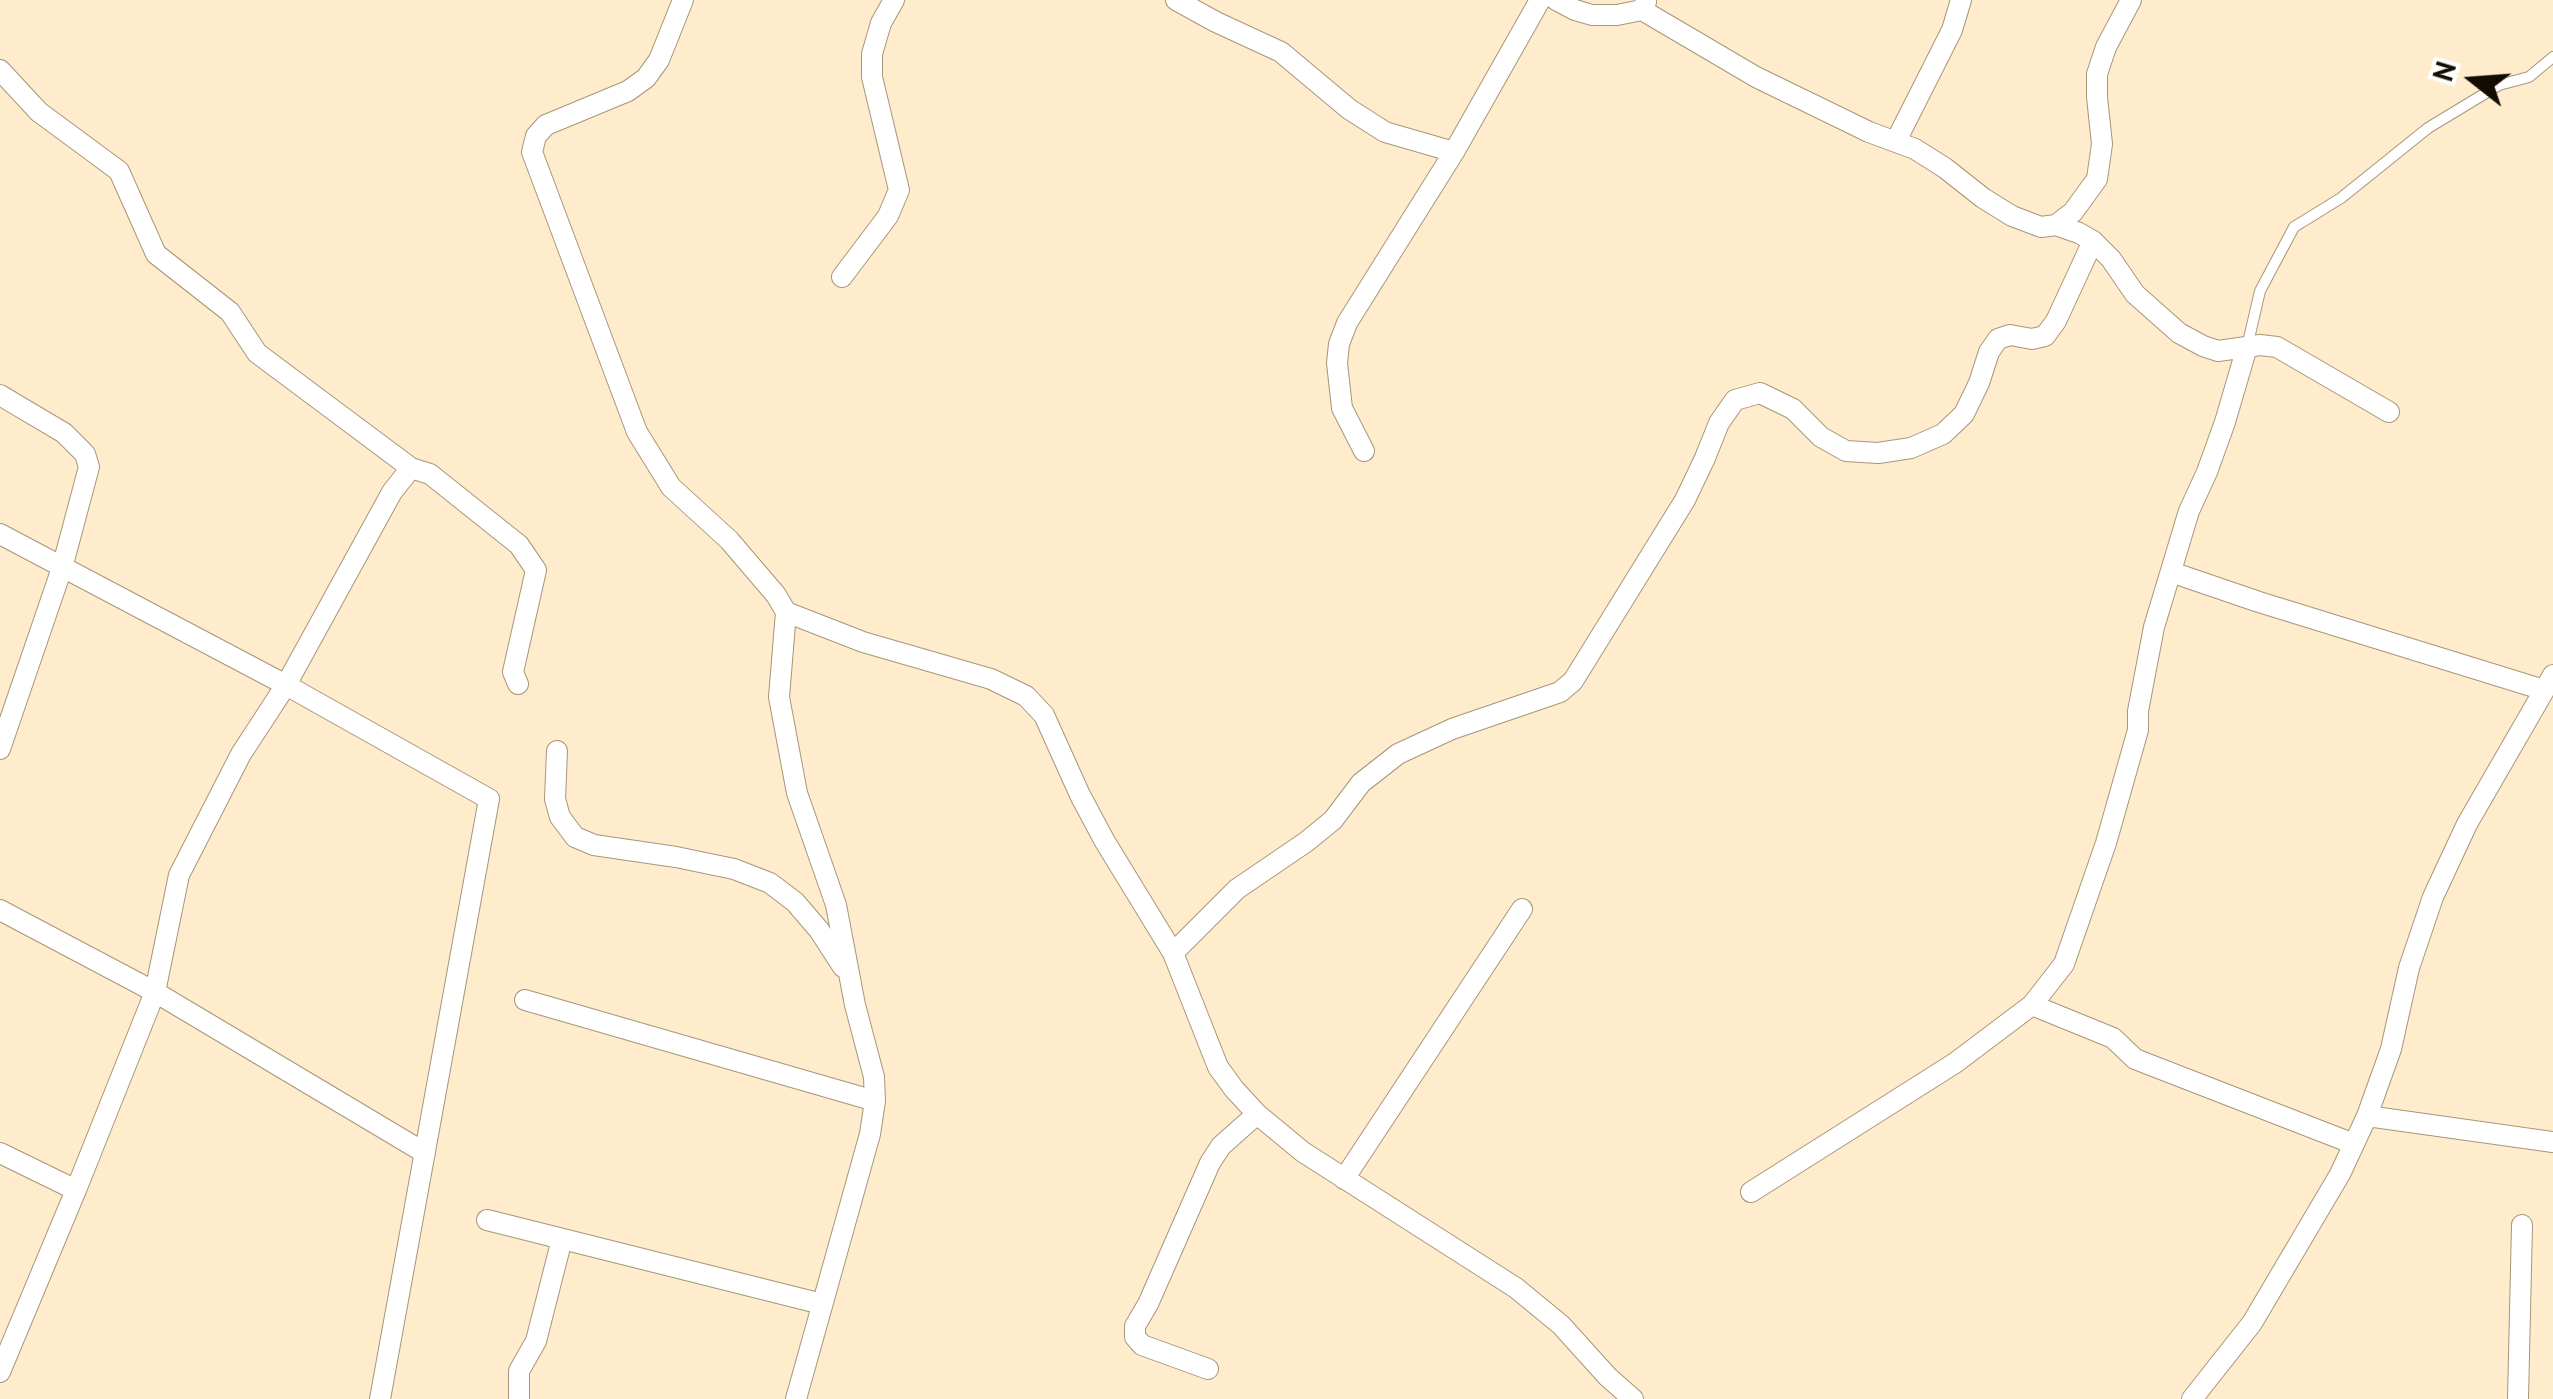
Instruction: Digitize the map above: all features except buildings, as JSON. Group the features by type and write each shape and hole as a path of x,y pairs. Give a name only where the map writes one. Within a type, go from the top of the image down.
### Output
{"street":[{"path":"682,0 659,60 646,78 628,91 546,125 536,136 532,152 637,432 671,487 729,540 786,612 779,697 797,792 836,905 876,1101 796,1399"},
{"path":"842,277 888,216 898,190 872,77 872,54 881,23 894,0"},
{"path":"1176,0 1280,52 1349,109 1385,132 1454,152"},
{"path":"1364,451 1342,408 1339,344 1347,324 1454,152 1540,0"},
{"path":"1556,0 1592,15 1617,15 1644,5 1756,77 1930,158 2012,216 2041,227 2056,226 2079,233 2111,259 2134,294 2179,333 2218,351 2260,345 2277,347 2389,412"},
{"path":"1896,142 1952,30 1961,0"},
{"path":"2056,226 2073,212 2097,179 2102,144 2097,74 2106,47 2131,0"},
{"path":"0,70 39,112 119,172 156,254 230,312 257,354 411,468 430,474 519,544 536,570 514,672 518,684"},
{"path":"1173,953 1236,889 1306,842 1332,820 1362,784 1398,754 1452,729 1560,692 1573,681 1685,500 1719,423 1735,400 1760,393 1792,409 1821,437 1846,450 1878,453 1911,448 1944,434 1964,414 1998,339 2010,335 2032,339 2045,336 2093,242"},
{"path":"1751,1192 1955,1063 2032,1005 2064,964 2106,843 2138,730 2146,660 2189,510 2225,422 2247,347"},
{"path":"0,396 64,433 85,454 89,467 62,568 0,749"},
{"path":"0,1372 155,992 179,875 242,754 286,685 392,492 411,468"},
{"path":"0,534 286,685 489,800 380,1399"},
{"path":"2171,572 2259,602 2549,682 2467,824 2433,897 2408,968 2391,1049 2367,1116 2340,1174 2252,1323 2192,1399"},
{"path":"786,612 863,642 991,679 1026,696 1044,715 1096,825 1173,953 1218,1068 1257,1114 1344,1180 1516,1288 1561,1326 1633,1399"},
{"path":"557,752 554,799 560,818 574,836 594,844 734,869 770,883 796,902 850,977"},
{"path":"0,910 155,992 425,1153"},
{"path":"1344,1180 1522,910"},
{"path":"525,1000 876,1101"},
{"path":"2032,1005 2113,1038 2135,1060 2354,1144"},
{"path":"1208,1369 1142,1345 1135,1336 1135,1326 1210,1163 1221,1146 1257,1114"},
{"path":"2367,1116 2553,1142"},
{"path":"0,1153 76,1190"},
{"path":"487,1220 822,1304"},
{"path":"2518,1399 2522,1225"},
{"path":"519,1399 519,1371 536,1341 562,1239"}],"lane":[{"path":"2247,347 2260,291 2294,227 2340,198 2428,128 2498,85 2529,77 2553,57"}]}
